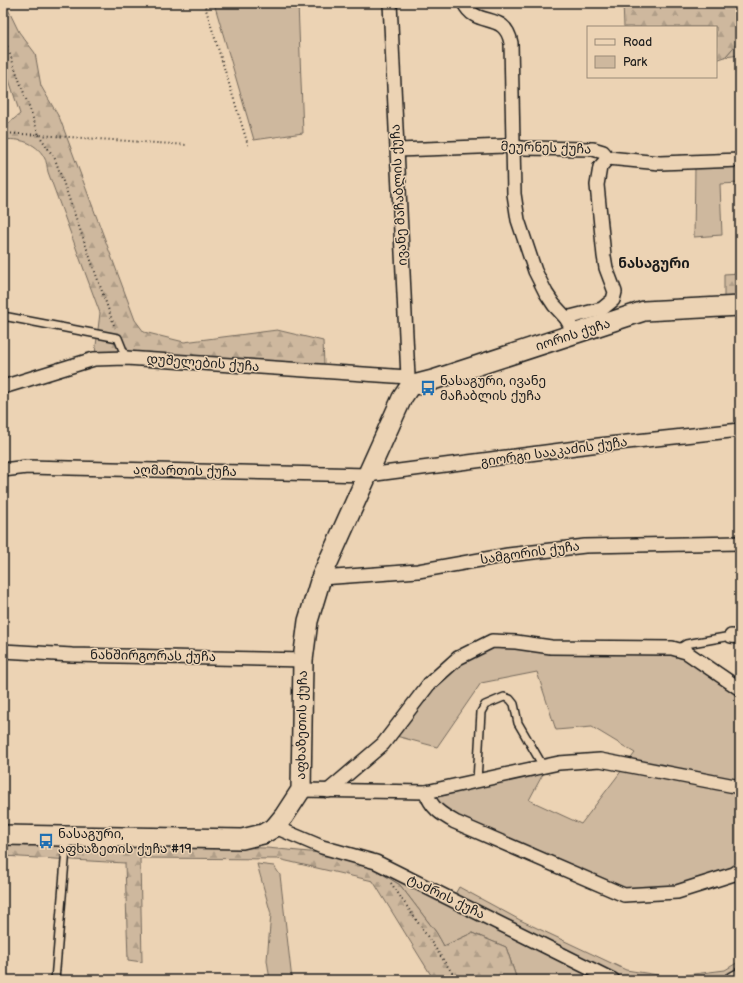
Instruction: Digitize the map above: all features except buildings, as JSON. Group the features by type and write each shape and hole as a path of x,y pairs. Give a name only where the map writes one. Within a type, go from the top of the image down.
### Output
{"street":[{"name":"ივანე მაჩაბლის ქუჩა","path":"390,3 409,381"},
{"path":"464,3 469,12 478,17 502,24 509,32 511,42 514,194 518,220 524,242 535,271 546,293 571,326 602,309 613,300 615,292 606,268 597,185 600,167 608,158"},
{"name":"მეურნეს ქუჩა","path":"398,150 512,146 522,148 593,149 603,152 608,158 660,163 740,160"},
{"name":"იორის ქუჩა","path":"409,381 433,380 571,326 644,312 740,306"},
{"name":"დუშელების ქუჩა","path":"3,387 94,359 126,358 409,381"},
{"name":"აფხაზეთის ქუჩა","path":"3,835 242,838 263,834 275,827 284,816 300,790 303,660 308,621 321,578 409,381"},
{"name":"გიორგი სააკაძის ქუჩა","path":"368,475 599,445 740,430"},
{"name":"აღმართის ქუჩა","path":"3,470 28,467 368,475"},
{"name":"სამგორის ქუჩა","path":"321,578 418,571 508,555 585,546 740,542"},
{"path":"328,791 383,744 429,684 458,658 492,641 516,642 551,647 678,649 686,652 740,689"},
{"name":"ნახშირგორას ქუჩა","path":"3,651 72,655 303,660"},
{"path":"300,790 426,792 559,763 600,760 740,787"},
{"path":"426,792 430,804 440,814 455,822 624,896 677,892 734,874 740,870"},
{"name":"ტაძრის ქუჩა","path":"275,827 322,847 376,862 613,980"},
{"path":"731,980 740,975"}],"lane":[{"path":"3,316 118,338 126,358"},
{"path":"678,649 686,644 736,636"},
{"path":"477,781 482,712 485,706 504,697 510,699 514,704 518,723 544,766"},
{"path":"55,980 67,837"}],"path":[{"path":"204,3 249,148"},
{"path":"3,35 39,135 55,159 118,338"},
{"path":"3,133 187,145"},
{"path":"390,882 457,980"}],"green space":[{"path":"3,3 5,3 19,32 35,53 41,86 60,119 135,320 144,332 184,342 277,330 323,341 324,365 132,352 95,354 100,313 48,172 45,159 41,152 26,142 3,140 3,128 20,114 3,61"},
{"path":"214,3 298,3 303,133 254,140"},
{"path":"623,3 740,3 740,40 725,57 717,60 717,26 624,26"},
{"path":"740,40 740,55 725,57"},
{"path":"740,165 740,183 720,184 722,235 694,237 695,167"},
{"path":"740,273 740,298 724,299 724,274"},
{"path":"500,645 673,653 687,658 740,696 740,884 738,878 626,902 447,824 420,801 538,773 543,774 529,800 581,824 635,753 592,727 556,730 537,672 481,683 437,747 396,736 423,700 454,668 480,651"},
{"path":"3,843 267,848 320,853 373,868 400,885 436,932 444,946 472,933 506,947 517,980 434,980 373,881 278,859 140,858 142,962 128,960 125,863 3,856"},
{"path":"257,864 274,866 280,875 292,980 270,980 267,960 271,914"},
{"path":"373,868 390,873 449,905 459,887 520,920 626,970 671,977 725,970 740,961 740,980 517,980 506,947 472,933 444,946 436,932 400,885"}],"place":[{"name":"ნასაგური, ივანე მაჩაბლის ქუჩა","path":"428,388"},
{"name":"ნასაგური, აფხაზეთის ქუჩა #19","path":"46,841"}],"district":[{"name":"ნასაგური","path":"654,263"}]}
